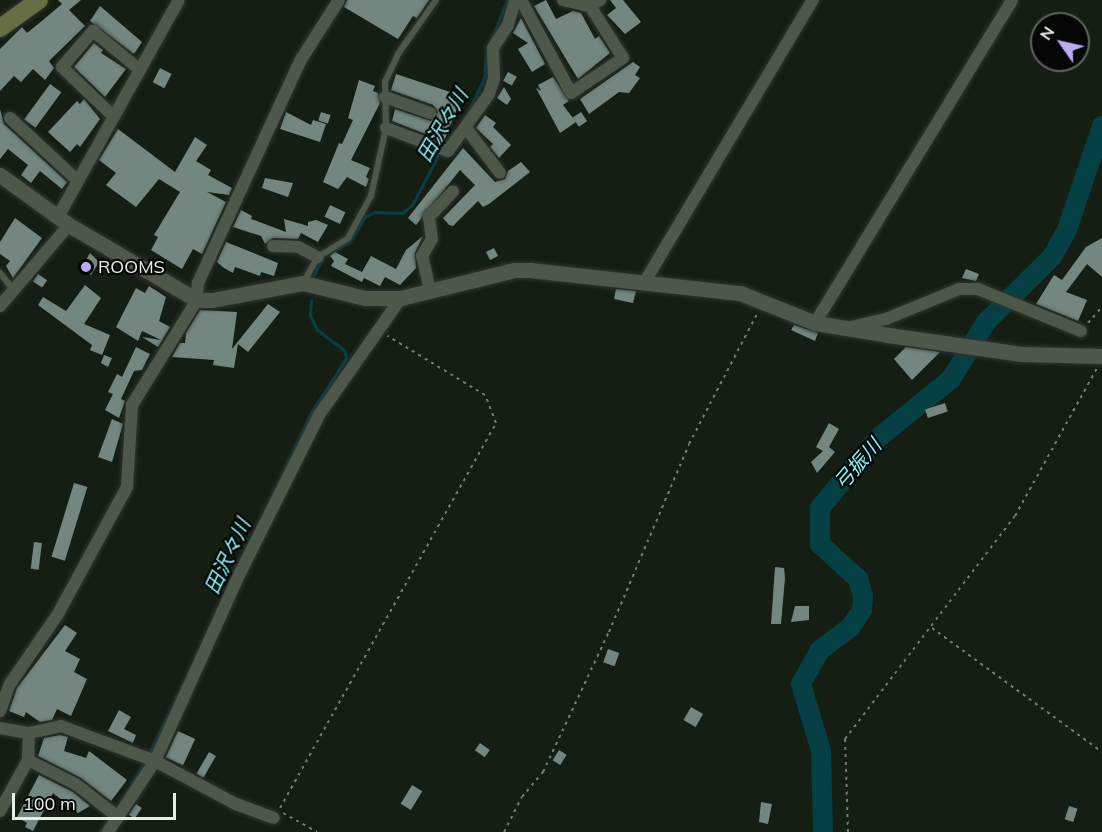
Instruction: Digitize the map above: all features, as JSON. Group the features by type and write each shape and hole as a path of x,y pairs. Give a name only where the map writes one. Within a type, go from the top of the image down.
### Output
{"main road":[{"path":"0,28 39,0"}],"street":[{"path":"0,306 64,221 77,180 179,0"},
{"path":"0,711 10,684 58,614 127,487 132,405 196,300 198,283 300,61 339,0"},
{"path":"386,128 448,151 489,94 494,79 493,48 508,25 515,0"},
{"path":"521,0 571,93 623,58 595,3 563,0"},
{"path":"644,283 813,0"},
{"path":"814,323 1012,0"},
{"path":"114,117 62,67 93,31 140,70"},
{"path":"385,97 430,113"},
{"path":"10,118 77,180"},
{"path":"466,128 500,173"},
{"path":"0,176 64,221 196,300 212,300 303,283 365,298 400,297 514,270 740,293 814,323 1022,354 1102,357"},
{"path":"430,290 422,256 432,239 429,217 453,191"},
{"path":"273,246 298,248 318,257"},
{"path":"848,328 886,319 959,289 978,289 1081,331"},
{"path":"108,832 114,814 154,761 240,573 319,415 400,297"},
{"path":"0,728 29,734 61,726 154,761 236,804 274,818"},
{"path":"0,811 28,760 29,734"},
{"path":"28,760 77,785 114,814"}],"lane":[{"path":"303,283 318,257 348,238 371,196 386,128 385,82 398,54 436,0"},
{"path":"0,273 14,290"}],"path":[{"path":"504,832 522,797 543,772 609,632 689,444 764,301"},
{"path":"317,832 279,810 496,423 485,395 378,330"},
{"path":"848,832 845,739 932,628 1037,482 1102,357"},
{"path":"932,628 1102,752"}],"building":[{"path":"58,0 81,0 69,10 85,26 49,61 54,68 45,80 33,69 21,82 14,76 0,91 0,49 22,27 27,33 62,4"},
{"path":"347,0 429,0 417,18 413,16 398,39 344,7"},
{"path":"546,0 556,19 573,11 581,13 595,39 599,36 610,53 578,79 534,6"},
{"path":"610,0 623,0 641,22 625,34 607,15 616,8"},
{"path":"100,6 142,42 134,54 90,21"},
{"path":"521,18 545,64 532,72 518,49 528,43 513,33"},
{"path":"94,43 103,50 101,53 126,69 105,97 74,67"},
{"path":"633,62 640,67 635,75 640,78 629,93 619,92 589,114 580,99"},
{"path":"160,68 172,74 164,88 153,82"},
{"path":"508,72 517,77 512,86 503,81"},
{"path":"396,74 462,96 444,141 392,121 395,109 431,121 438,112 433,105 391,90"},
{"path":"553,77 569,101 563,105 576,122 560,133 536,88 541,91 538,85"},
{"path":"359,80 375,86 373,91 378,93 380,103 351,160 370,168 366,177 369,179 366,187 347,177 338,189 323,182 339,143 342,144 353,120 348,118"},
{"path":"50,84 61,92 35,128 24,120"},
{"path":"504,87 511,99 507,105 497,98"},
{"path":"84,99 100,119 80,147 77,144 70,152 48,132 77,101 80,104"},
{"path":"0,109 4,124 67,182 62,189 40,171 31,183 21,175 28,165 8,149 0,159"},
{"path":"286,112 311,125 313,120 326,124 320,142 280,129"},
{"path":"321,112 331,115 328,124 318,121"},
{"path":"581,112 587,121 579,127 573,118"},
{"path":"485,115 496,123 493,127 511,145 499,158 490,147 493,144 476,128"},
{"path":"118,129 175,172 195,137 207,145 196,161 211,170 208,175 232,188 229,195 207,192 226,202 202,254 193,249 182,269 151,250 158,237 154,235 180,192 159,179 136,207 106,185 116,173 99,160"},
{"path":"463,148 495,182 505,179 508,171 521,162 530,172 489,204 483,207 478,201 453,226 443,218 475,185 460,170 416,225 408,218"},
{"path":"265,178 293,183 288,197 262,188"},
{"path":"330,205 345,212 340,224 325,217"},
{"path":"241,210 252,216 251,219 286,232 284,219 308,226 308,222 316,220 328,225 318,242 301,233 298,239 273,238 265,244 261,236 233,227"},
{"path":"15,218 42,238 13,278 6,266 10,261 0,254 0,242"},
{"path":"423,236 415,253 416,268 400,285 385,277 380,286 364,278 362,282 331,266 334,261 330,256 335,252 348,259 345,264 362,272 371,256 396,269 406,250"},
{"path":"1102,238 1102,277 1087,264 1066,292 1087,300 1078,321 1036,304 1054,275 1062,280 1086,247"},
{"path":"226,242 278,263 274,276 261,272 260,276 235,267 233,273 224,268 217,262"},
{"path":"494,248 498,256 490,260 486,252"},
{"path":"90,253 99,262 91,275 81,269"},
{"path":"966,269 979,274 976,281 962,278"},
{"path":"38,274 47,280 42,288 33,281"},
{"path":"85,285 101,298 84,324 110,335 102,355 90,350 92,345 38,305 43,297 66,311"},
{"path":"149,286 166,297 159,321 170,327 158,347 142,337 161,340 142,331 138,341 116,327 136,288 145,293"},
{"path":"616,289 636,291 633,303 614,299"},
{"path":"268,304 280,312 248,352 238,344 234,368 213,365 214,360 172,357 180,343 185,343 186,333 200,310 237,312 232,349"},
{"path":"794,325 818,333 815,341 791,330"},
{"path":"136,347 150,354 142,370 134,371 121,399 125,401 119,418 105,410 113,394 108,392 117,374 122,377"},
{"path":"906,347 940,352 912,380 894,359"},
{"path":"104,355 112,358 108,367 101,363"},
{"path":"945,403 948,412 928,418 925,409"},
{"path":"112,419 123,424 112,462 98,457"},
{"path":"829,423 839,429 829,447 835,452 817,473 811,462 823,451 816,447"},
{"path":"74,483 87,487 65,561 51,557"},
{"path":"34,542 42,543 39,570 31,569"},
{"path":"775,567 784,568 781,624 771,624"},
{"path":"795,606 809,606 809,620 791,622"},
{"path":"65,625 77,633 65,651 80,659 74,672 87,679 71,716 57,709 52,720 40,722 26,712 24,717 9,711 17,688"},
{"path":"608,649 619,653 614,666 603,662"},
{"path":"691,707 703,714 696,727 684,720"},
{"path":"119,710 131,717 124,729 136,735 133,743 108,731"},
{"path":"178,731 195,739 183,765 166,757"},
{"path":"60,735 68,737 64,751 86,758 89,751 127,780 111,801 81,778 38,756 44,738"},
{"path":"480,743 490,750 485,757 475,750"},
{"path":"559,750 567,755 560,765 553,760"},
{"path":"209,752 216,756 203,778 196,774"},
{"path":"39,775 73,792 90,806 78,813 53,793 33,831 25,827 27,823 17,817"},
{"path":"412,785 422,791 411,810 401,804"},
{"path":"761,802 772,804 768,824 759,822"},
{"path":"136,804 142,808 135,819 129,815"},
{"path":"1069,806 1078,809 1073,822 1065,819"}],"waterway":[{"name":"田沢々川","path":"465,118 484,78 487,50 507,0"},
{"name":"弓振川","path":"823,832 821,751 801,684 819,651 850,628 862,610 863,596 858,579 820,544 820,508 877,439 951,379 986,322 1052,257 1067,230 1102,126"},
{"name":"田沢々川","path":"443,146 457,128"},
{"name":"田沢々川","path":"328,254 349,242 366,216 375,212 402,213 412,205 440,152"},
{"name":"田沢々川","path":"313,276 322,260"},
{"name":"田沢々川","path":"269,502 311,413 346,358 344,350 317,330 310,315 311,300"},
{"name":"田沢々川","path":"149,754 193,663"},
{"name":"田沢々川","path":"115,811 146,760"},
{"name":"田沢々川","path":"100,832 111,816"}],"place":[{"name":"ROOMS","path":"86,267"}]}
